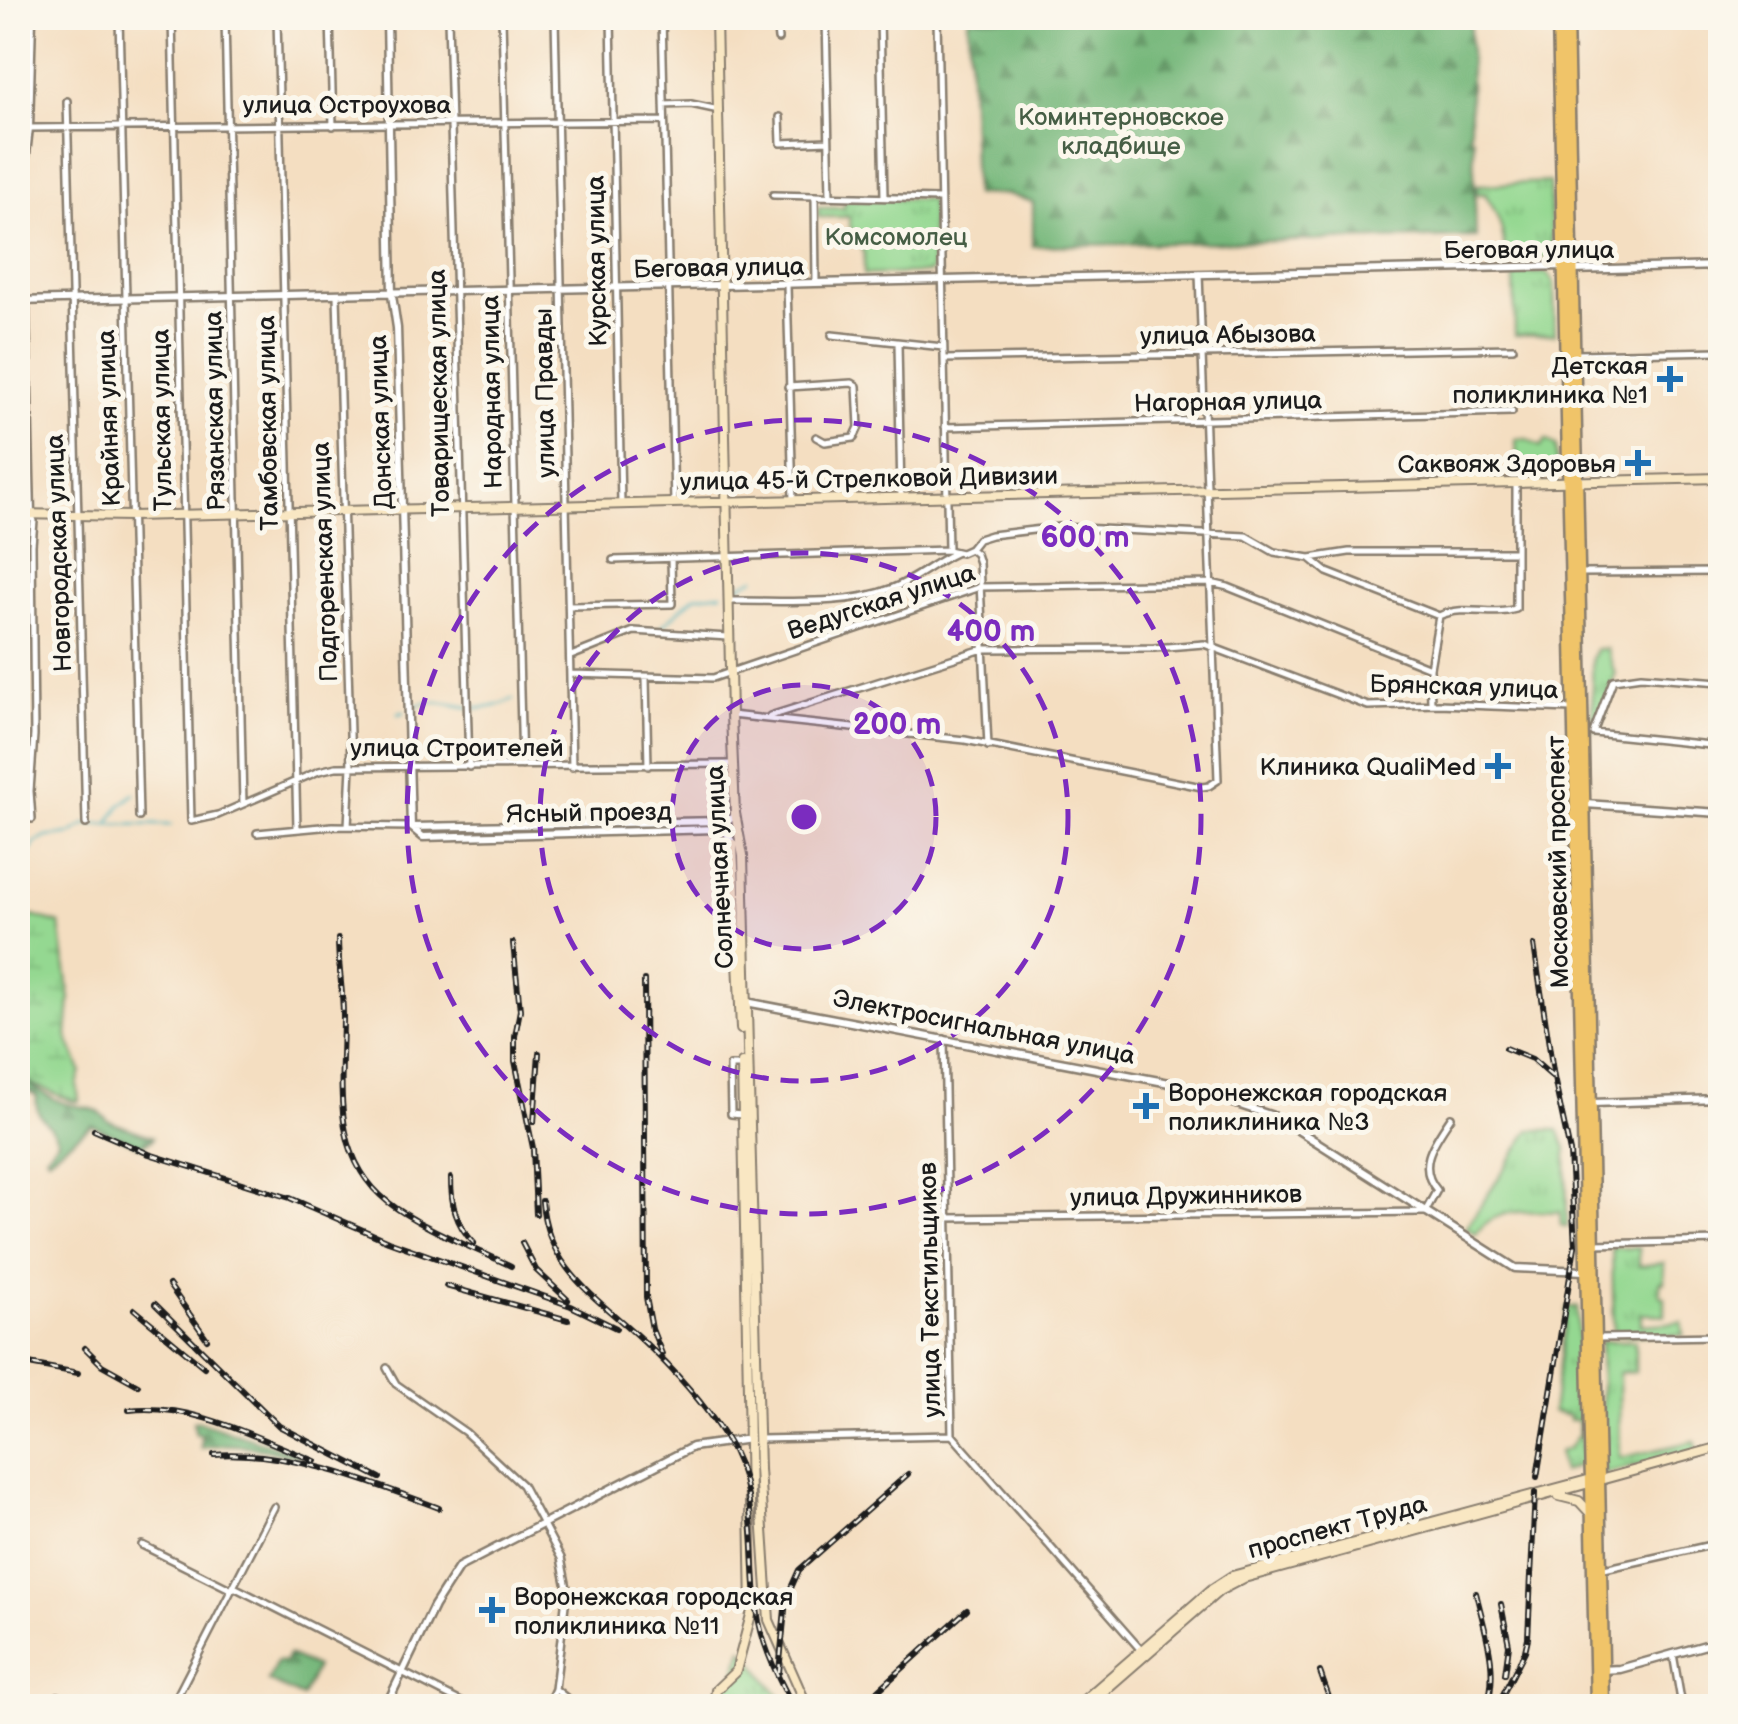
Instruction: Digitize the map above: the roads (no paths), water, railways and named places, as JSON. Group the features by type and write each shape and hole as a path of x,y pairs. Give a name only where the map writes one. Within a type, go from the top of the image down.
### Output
{"main road":[{"name":"Солнечная улица","path":"714,1703 716,1690 736,1671 752,1612 750,1504 754,1439 742,840 736,814 731,714 716,18"},
{"name":"Московский проспект","path":"1558,18 1580,573 1578,710 1588,733 1585,1271 1593,1479 1601,1569 1596,1706"},
{"name":"Московский проспект","path":"1567,18 1568,268 1596,1338 1592,1515 1604,1706"},
{"name":"улица 45-й Стрелковой Дивизии","path":"18,514 131,516 1720,478"},
{"name":"Солнечная улица","path":"734,844 743,1002 742,1115 754,1439 769,1620 807,1706"},
{"name":"проспект Труда","path":"1297,1561 1720,1447"},
{"name":"проспект Труда","path":"1087,1706 1220,1584 1243,1572 1549,1496 1593,1479"},
{"path":"1549,1496 1578,1501 1592,1515"},
{"path":"750,1504 762,1505"},
{"name":"проспект Труда","path":"1076,1706 1144,1653"}],"street":[{"name":"Новгородская улица","path":"29,18 31,66 29,128 20,194 20,302 26,310 34,527 32,819"},
{"name":"Крайняя улица","path":"119,18 139,817"},
{"name":"Тульская улица","path":"172,18 191,822"},
{"name":"Рязанская улица","path":"225,18 244,804"},
{"name":"Тамбовская улица","path":"278,18 297,828"},
{"path":"330,18 333,126"},
{"name":"Донская улица","path":"387,18 410,826"},
{"name":"Товарищеская улица","path":"448,18 469,767"},
{"name":"Народная улица","path":"502,18 522,766"},
{"name":"улица Правды","path":"555,18 572,767"},
{"name":"Курская улица","path":"611,18 621,504"},
{"path":"662,18 674,503"},
{"path":"776,18 778,39"},
{"path":"826,18 830,196"},
{"path":"880,18 884,196"},
{"path":"937,18 947,496 952,552"},
{"name":"Новгородская улица","path":"67,101 86,824"},
{"path":"664,106 691,104 718,110"},
{"path":"780,117 781,143 828,141"},
{"name":"улица Остроухова","path":"29,128 664,120"},
{"path":"773,195 939,200"},
{"path":"815,196 816,285"},
{"name":"Беговая улица","path":"20,302 1200,274 1720,266"},
{"path":"731,714 946,738 1202,786 1218,780 1200,274"},
{"path":"788,285 793,500"},
{"name":"Подгоренская улица","path":"337,296 350,768 348,826"},
{"path":"832,335 943,346"},
{"path":"898,343 901,497"},
{"name":"улица Абызова","path":"944,359 1514,348"},
{"path":"1573,354 1720,351"},
{"path":"788,387 852,383 857,386 860,427 854,438 825,442 816,436"},
{"name":"Нагорная улица","path":"946,427 1512,412"},
{"path":"1310,558 1327,572 1439,616 1456,609 1516,609 1516,482"},
{"path":"613,560 952,552 970,549 978,539 1018,529 1059,527 1246,536 1274,552 1310,558 1349,552 1514,552"},
{"path":"970,549 976,554 980,587 988,746"},
{"path":"729,601 862,595 888,590 917,578 952,552"},
{"path":"570,606 672,604 670,558"},
{"path":"1580,573 1720,572"},
{"name":"Ведугская улица","path":"572,674 706,678 980,587 1210,583 1228,586 1430,668"},
{"path":"1431,704 1430,668 1439,616"},
{"path":"572,656 634,631 730,636"},
{"name":"Брянская улица","path":"767,717 983,649 1213,645 1368,706 1431,704 1578,710"},
{"path":"1720,682 1642,676 1613,680 1588,733 1720,746"},
{"path":"646,678 648,766"},
{"name":"улица Строителей","path":"191,822 210,818 318,770 734,764"},
{"path":"1585,804 1720,813"},
{"name":"Ясный проезд","path":"257,833 348,826 729,820 736,814"},
{"path":"720,820 732,830 734,844"},
{"name":"Ясный проезд","path":"410,826 423,837 718,828 734,844"},
{"path":"447,835 460,826"},
{"name":"Электросигнальная улица","path":"743,1002 1180,1085 1262,1111 1279,1118 1514,1268 1585,1271"},
{"name":"улица Текстильщиков","path":"944,1039 952,1435 1144,1653"},
{"path":"1587,1103 1720,1099"},
{"path":"1425,1212 1437,1190 1427,1174 1426,1163 1451,1117"},
{"name":"улица Дружинников","path":"947,1218 1425,1212"},
{"path":"1594,1244 1720,1241"},
{"path":"1596,1338 1720,1336"},
{"path":"387,1368 396,1384 465,1432 522,1485 544,1522 560,1558 566,1588 555,1689 546,1706"},
{"path":"386,1706 454,1572 468,1561 692,1447 754,1439 952,1435"},
{"path":"172,1706 274,1508"},
{"path":"1601,1569 1720,1543"},
{"path":"142,1545 469,1706"},
{"path":"1599,1670 1720,1641"},
{"path":"1673,1654 1682,1706"},
{"path":"555,1689 576,1706"},
{"path":"58,1696 78,1706"},
{"path":"694,1706 714,1703"}],"waterway":[{"path":"737,587 755,578"},
{"path":"661,627 695,596 722,593"},
{"path":"413,707 438,703 484,708 513,699"},
{"path":"398,714 404,712"},
{"path":"109,823 134,794"},
{"path":"18,869 36,842 71,834 86,824 171,825"}],"railway":[{"path":"338,939 343,1006 343,1116 356,1162 369,1183 401,1211 511,1266"},
{"path":"513,943 520,1010 515,1061 533,1148 536,1214"},
{"path":"1534,945 1554,1078 1570,1152 1575,1246 1537,1477"},
{"path":"644,980 646,1297 662,1354"},
{"path":"1505,1048 1532,1059 1554,1078"},
{"path":"534,1122 539,1053"},
{"path":"94,1130 149,1154 290,1198 388,1241 571,1306 616,1328"},
{"path":"451,1178 455,1213 474,1243"},
{"path":"542,1201 553,1245 576,1279 686,1385 737,1459 749,1504 759,1622 769,1655 793,1706"},
{"path":"522,1243 536,1270 568,1300"},
{"path":"169,1285 207,1339"},
{"path":"446,1286 568,1320"},
{"path":"155,1304 279,1426 380,1478"},
{"path":"134,1309 204,1367"},
{"path":"85,1348 102,1365 138,1385"},
{"path":"18,1362 78,1373"},
{"path":"129,1410 153,1409 201,1417 315,1461"},
{"path":"214,1455 270,1457 299,1463 439,1508"},
{"path":"779,1672 786,1599 799,1570 908,1474"},
{"path":"1497,1706 1528,1638 1535,1493"},
{"path":"1476,1593 1491,1664 1487,1706"},
{"path":"1501,1604 1509,1645 1505,1674"},
{"path":"861,1706 967,1610"},
{"path":"1320,1672 1332,1706"}],"place":[{"name":"Детская поликлиника №1","path":"1670,379"},
{"name":"Саквояж Здоровья","path":"1638,463"},
{"name":"Клиника QualiMed","path":"1498,766"},
{"name":"Воронежская городская поликлиника №3","path":"1146,1106"},
{"name":"Воронежская городская поликлиника №11","path":"492,1610"}],"park label":[{"name":"Коминтерновское кладбище","path":"1121,130"},
{"name":"Комсомолец","path":"896,236"}]}
